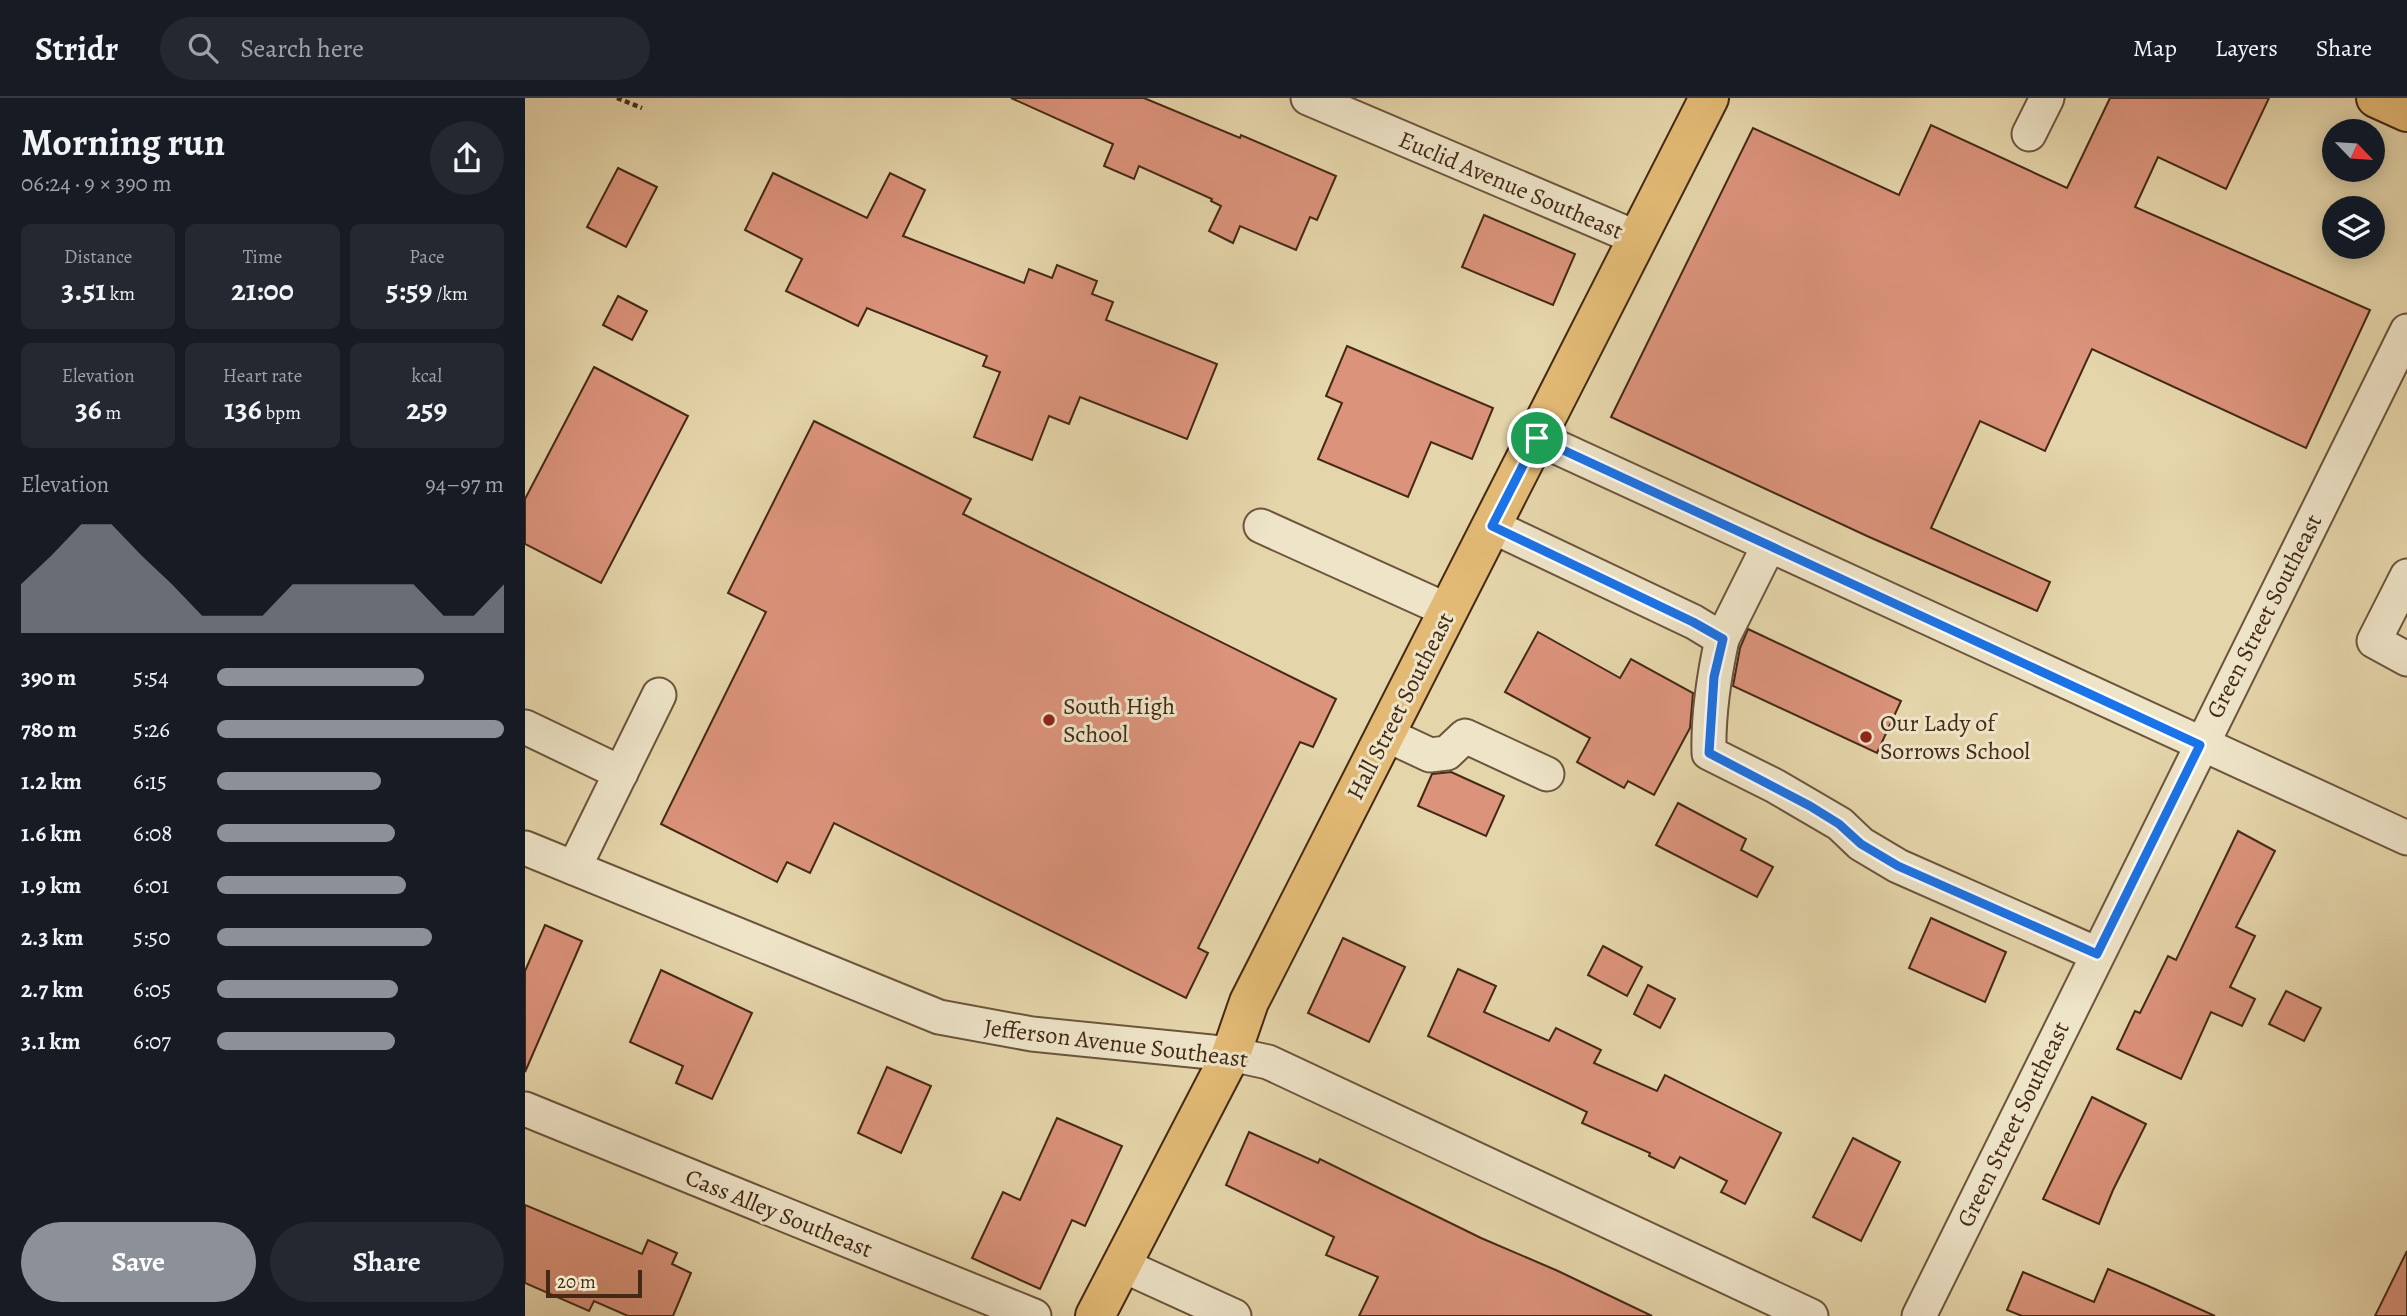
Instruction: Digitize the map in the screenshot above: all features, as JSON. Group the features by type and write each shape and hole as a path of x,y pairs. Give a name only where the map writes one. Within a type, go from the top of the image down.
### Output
{"main road":[{"name":"Hall Street Southeast","path":"1095,1316 1231,1054 1249,1002 1709,98"},
{"path":"2376,98 2407,112"}],"street":[{"name":"Euclid Avenue Southeast","path":"1308,98 1637,238"},
{"path":"2029,134 2047,98"},
{"name":"Green Street Southeast","path":"1919,1316 2407,331"},
{"path":"1537,438 2407,838"},
{"path":"1261,526 1449,611"},
{"path":"1492,526 1723,639"},
{"path":"1769,545 1723,639 1714,677 1709,753 1810,806 1839,824 1861,844 1898,866 2097,954"},
{"path":"2407,576 2374,641 2407,659"},
{"path":"574,868 659,695"},
{"path":"525,727 621,772"},
{"path":"1385,734 1430,755 1447,753 1465,736 1547,774"},
{"name":"Jefferson Avenue Southeast","path":"525,848 939,1017 1032,1034 1231,1054 1268,1062 1811,1316"},
{"name":"Cass Alley Southeast","path":"525,1109 1034,1316"},
{"path":"1122,1265 1234,1316"}],"path":[{"path":"617,98 642,108"}],"building":[{"path":"1011,98 1144,98 1240,138 1241,135 1336,176 1317,220 1310,217 1296,250 1240,226 1233,243 1209,231 1221,206 1211,201 1212,199 1139,166 1134,179 1104,166 1113,144"},
{"path":"2110,98 2269,98 2226,189 2158,157 2135,207 2370,310 2306,448 2092,349 2045,451 1980,421 1931,528 2050,582 2037,611 1867,536 1611,417 1753,128 1899,195 1931,125 2067,188"},
{"path":"618,168 657,187 626,247 587,227"},
{"path":"773,173 867,218 890,173 925,190 903,236 1024,283 1029,269 1052,278 1057,265 1097,281 1092,294 1113,302 1106,320 1217,364 1187,439 1080,397 1069,424 1049,416 1032,460 974,437 1000,372 983,366 987,356 867,308 858,326 786,291 802,259 745,230"},
{"path":"1484,215 1575,254 1553,305 1462,267"},
{"path":"618,296 647,311 632,340 603,325"},
{"path":"1347,346 1493,408 1472,459 1431,442 1408,497 1318,459 1342,403 1326,396"},
{"path":"594,367 688,416 601,583 525,544 525,499"},
{"path":"814,421 971,499 963,514 1336,699 1313,747 1300,742 1198,948 1208,953 1186,998 834,823 810,873 787,862 777,882 661,824 766,612 728,593"},
{"path":"1748,629 1901,701 1877,753 1733,686 1740,648"},
{"path":"1538,632 1620,678 1631,659 1693,693 1690,728 1654,795 1628,781 1624,788 1577,762 1590,738 1505,692"},
{"path":"1451,772 1504,796 1486,836 1418,806 1432,774"},
{"path":"1678,803 1746,839 1741,850 1773,867 1757,897 1656,845"},
{"path":"2238,831 2275,851 2236,927 2255,936 2230,987 2255,999 2242,1026 2211,1012 2181,1079 2117,1049 2135,1011 2140,1013 2168,956 2176,960"},
{"path":"1931,918 2006,952 1985,1002 1909,968"},
{"path":"545,925 582,941 525,1072 525,971"},
{"path":"1343,938 1405,967 1369,1042 1308,1013"},
{"path":"1603,946 1642,967 1627,996 1588,975"},
{"path":"1458,969 1496,986 1484,1012 1549,1041 1556,1028 1601,1050 1594,1063 1657,1091 1665,1075 1781,1133 1745,1204 1721,1192 1727,1181 1680,1157 1674,1168 1649,1156 1650,1153 1582,1123 1587,1112 1428,1036"},
{"path":"661,970 752,1013 712,1099 676,1083 683,1066 630,1042"},
{"path":"1648,985 1675,999 1660,1028 1634,1014"},
{"path":"2286,991 2321,1008 2304,1041 2269,1024"},
{"path":"887,1067 931,1086 901,1153 858,1133"},
{"path":"2092,1097 2146,1124 2099,1224 2043,1199"},
{"path":"1057,1118 1122,1146 1085,1226 1072,1220 1040,1289 972,1258 1003,1192 1020,1200"},
{"path":"1249,1132 1318,1163 1320,1159 1481,1238 1652,1316 1359,1316 1378,1277 1326,1255 1334,1237 1226,1185"},
{"path":"1853,1138 1900,1162 1861,1241 1813,1217"},
{"path":"525,1205 642,1254 648,1240 677,1253 672,1264 691,1273 673,1316 628,1316 594,1301 589,1311 525,1283"},
{"path":"2407,1251 2407,1316 2375,1316"},
{"path":"2108,1269 2215,1316 2022,1316 2007,1310 2023,1272 2094,1302"}],"place":[{"name":"South High School","path":"1049,720"},
{"name":"Our Lady of Sorrows School","path":"1866,737"}],"route":[{"path":"1537,438 2200,745 2097,954 1898,866 1861,844 1839,824 1810,806 1709,753 1708,731 1714,677 1723,639 1492,526 1537,438"}]}
